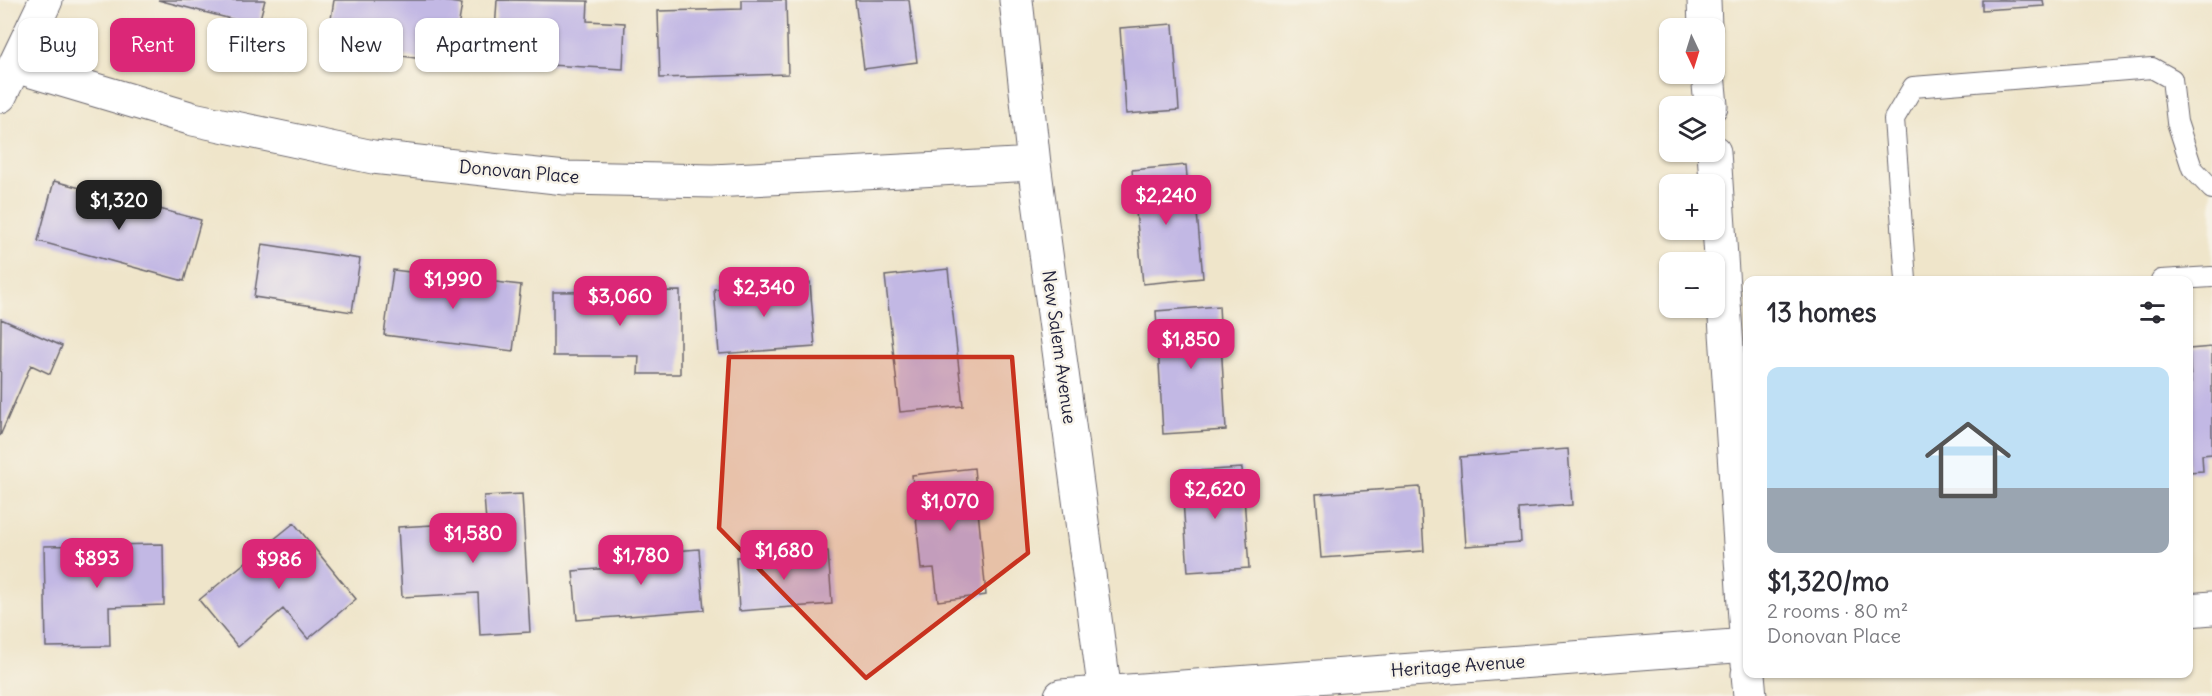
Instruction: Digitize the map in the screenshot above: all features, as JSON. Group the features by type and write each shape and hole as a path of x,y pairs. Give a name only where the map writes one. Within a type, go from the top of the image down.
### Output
{"street":[{"path":"0,96 46,0"},
{"name":"New Salem Avenue","path":"1016,0 1034,164 1105,693"},
{"path":"1704,0 1705,18"},
{"name":"Donovan Place","path":"15,66 192,119 373,157 565,178 713,181 1034,164"},
{"path":"1715,162 1743,596"},
{"path":"2193,610 2212,608"},
{"name":"Heritage Avenue","path":"1061,696 1743,657"},
{"path":"1749,678 1750,696"}],"lane":[{"path":"1906,276 1894,119 1913,87 2152,68 2172,79 2177,122 2192,168 2212,189"},
{"path":"2193,278 2212,277"}],"highlighted area":[{"path":"729,357 1012,357 1028,553 866,678 719,528"}],"building":[{"path":"158,0 265,0 260,18 227,18"},
{"path":"334,0 437,0 462,4 460,18 415,18 415,58 403,56 403,18 331,18"},
{"path":"497,0 588,1 587,21 625,23 623,69 559,66 559,18 496,18"},
{"path":"742,0 786,0 788,74 660,78 658,11 742,9"},
{"path":"855,0 909,0 917,62 864,69"},
{"path":"1982,0 2043,0 2044,6 1982,10"},
{"path":"1173,24 1179,110 1126,114 1120,28"},
{"path":"1186,165 1190,213 1197,213 1203,278 1143,284 1132,170"},
{"path":"54,181 201,220 184,281 38,241"},
{"path":"262,244 360,259 352,312 254,297"},
{"path":"948,269 963,406 900,412 885,276"},
{"path":"393,270 521,285 513,351 384,335"},
{"path":"810,282 815,347 719,354 714,289"},
{"path":"680,291 680,374 638,374 639,356 553,356 553,292"},
{"path":"1219,306 1226,430 1163,434 1156,311"},
{"path":"1,319 62,346 50,374 31,365 0,436"},
{"path":"2212,347 2212,454 2202,455 2203,471 2193,472 2193,349"},
{"path":"1568,449 1572,505 1519,509 1521,542 1466,546 1460,457"},
{"path":"974,468 986,595 938,601 934,568 921,569 912,475"},
{"path":"1242,468 1249,568 1188,572 1181,472"},
{"path":"1420,487 1424,551 1321,558 1316,494"},
{"path":"522,494 530,632 480,635 478,593 402,597 398,527 486,522 484,496"},
{"path":"294,523 356,599 308,639 283,609 238,647 199,600"},
{"path":"163,544 164,605 109,607 110,646 46,647 44,546"},
{"path":"699,549 704,610 577,620 573,571 610,568 609,556"},
{"path":"828,551 832,604 739,611 736,557"}]}
